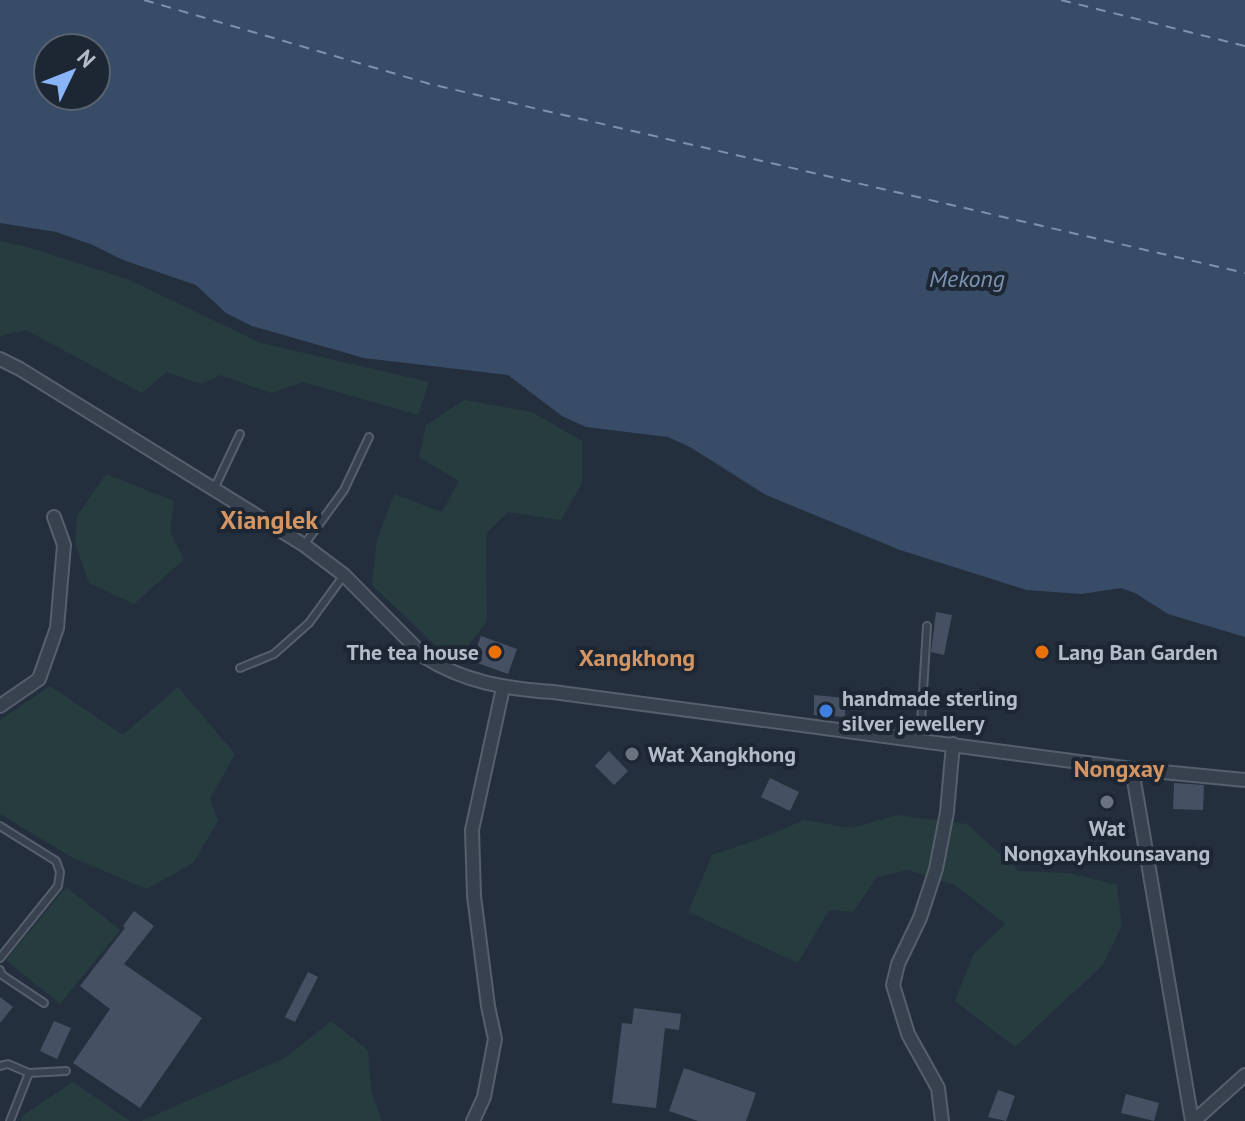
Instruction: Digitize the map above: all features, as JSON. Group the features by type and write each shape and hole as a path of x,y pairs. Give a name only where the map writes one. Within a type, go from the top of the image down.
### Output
{"street":[{"path":"0,359 304,545 344,575 425,657 440,667 503,688 553,692 1132,769 1245,780"},
{"path":"0,706 39,679 57,628 64,545 54,517"},
{"path":"473,1121 484,1097 495,1039 474,896 472,830 503,688"},
{"path":"942,1121 938,1088 908,1034 893,985 898,964 920,918 936,869 947,812 953,744"},
{"path":"1132,769 1193,1121"},
{"path":"1193,1121 1245,1075"},
{"path":"1206,1110 1216,1121"}],"lane":[{"path":"213,489 240,434"},
{"path":"304,545 344,490 369,437"},
{"path":"240,668 274,654 309,623 344,575"},
{"path":"920,740 927,626"},
{"path":"0,826 56,861 60,872 58,886 0,958"},
{"path":"0,970 2,975 44,1003"},
{"path":"0,1066 8,1064 29,1073 66,1071"},
{"path":"10,1121 29,1073"}],"green space":[{"path":"0,241 127,279 261,343 429,382 418,415 303,382 271,393 220,375 201,384 167,372 142,393 26,330 0,336"},
{"path":"464,400 532,412 582,441 582,483 561,520 508,512 486,534 487,621 460,656 436,646 372,585 377,540 394,494 442,512 459,481 419,457 426,425"},
{"path":"106,474 174,501 170,532 184,559 134,604 89,583 75,543 77,516"},
{"path":"50,686 123,735 178,687 235,754 210,799 218,821 193,863 147,889 73,858 0,814 0,720"},
{"path":"897,815 967,824 1019,871 1069,873 1117,885 1122,925 1103,965 1015,1047 955,1001 973,955 1005,924 955,885 908,870 877,877 853,912 829,910 798,963 688,912 712,855 804,820 851,828"},
{"path":"66,887 120,930 60,1004 6,960"},
{"path":"331,1021 368,1050 371,1091 382,1121 141,1121 285,1058"},
{"path":"73,1082 130,1121 21,1121 22,1116"}],"water":[{"name":"Mekong","path":"0,0 1245,0 1245,637 1168,614 1135,593 1121,588 1081,594 1027,590 900,550 766,495 690,447 668,437 586,427 562,416 508,375 364,358 252,326 226,313 196,285 123,260 56,232 0,223"}],"building":[{"path":"936,612 952,615 944,655 931,652"},
{"path":"481,636 517,649 508,674 472,661"},
{"path":"814,695 845,698 845,717 814,715"},
{"path":"609,751 628,771 614,785 595,766"},
{"path":"770,778 799,792 790,811 761,797"},
{"path":"1174,783 1204,785 1203,810 1173,809"},
{"path":"134,911 154,926 124,964 202,1018 140,1108 73,1063 110,1009 80,986 125,928 123,926"},
{"path":"308,972 318,977 295,1022 285,1017"},
{"path":"0,997 13,1007 0,1023"},
{"path":"634,1008 681,1014 679,1030 665,1028 656,1108 612,1103 622,1023 632,1024"},
{"path":"54,1021 71,1028 57,1059 40,1051"},
{"path":"684,1068 756,1093 746,1121 698,1121 669,1111"},
{"path":"998,1090 1015,1096 1006,1121 988,1117"},
{"path":"1126,1094 1159,1103 1154,1121 1121,1113"}],"ferry route":[{"path":"144,0 430,84 1245,273"},
{"path":"1061,0 1245,46"}],"place":[{"name":"The tea house","path":"495,652"},
{"name":"Lang Ban Garden","path":"1042,652"},
{"name":"handmade sterling silver jewellery","path":"826,711"},
{"name":"Wat Xangkhong","path":"632,754"},
{"name":"Wat Nongxayhkounsavang","path":"1107,802"}],"district":[{"name":"Xianglek","path":"269,519"},
{"name":"Xangkhong","path":"637,657"},
{"name":"Nongxay","path":"1119,768"}]}
